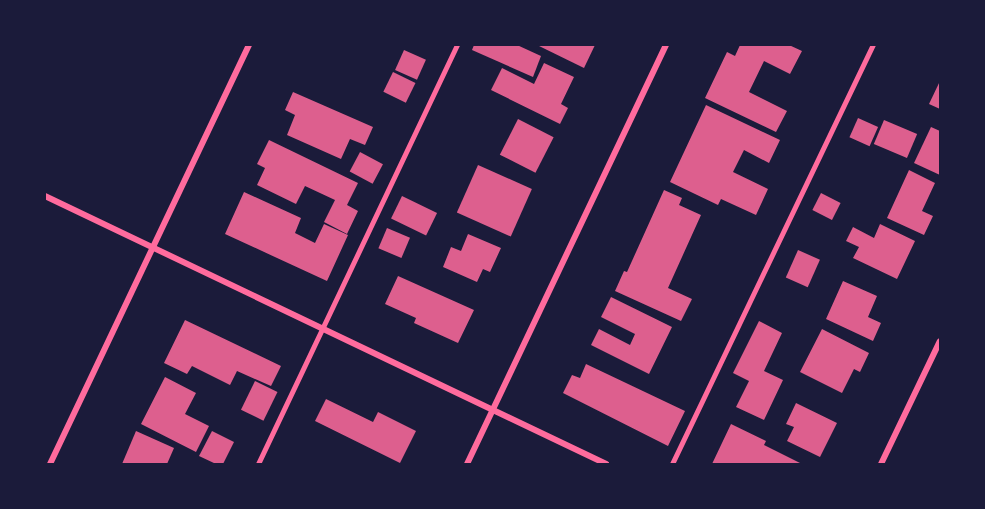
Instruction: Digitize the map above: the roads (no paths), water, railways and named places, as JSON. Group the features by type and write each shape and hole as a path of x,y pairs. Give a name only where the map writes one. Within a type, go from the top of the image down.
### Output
{"street":[{"path":"50,464 249,45"},
{"path":"467,464 666,45"},
{"path":"45,196 606,464"},
{"path":"881,464 940,341"}],"lane":[{"path":"258,464 321,327 457,45"},
{"path":"672,464 873,45"}]}
